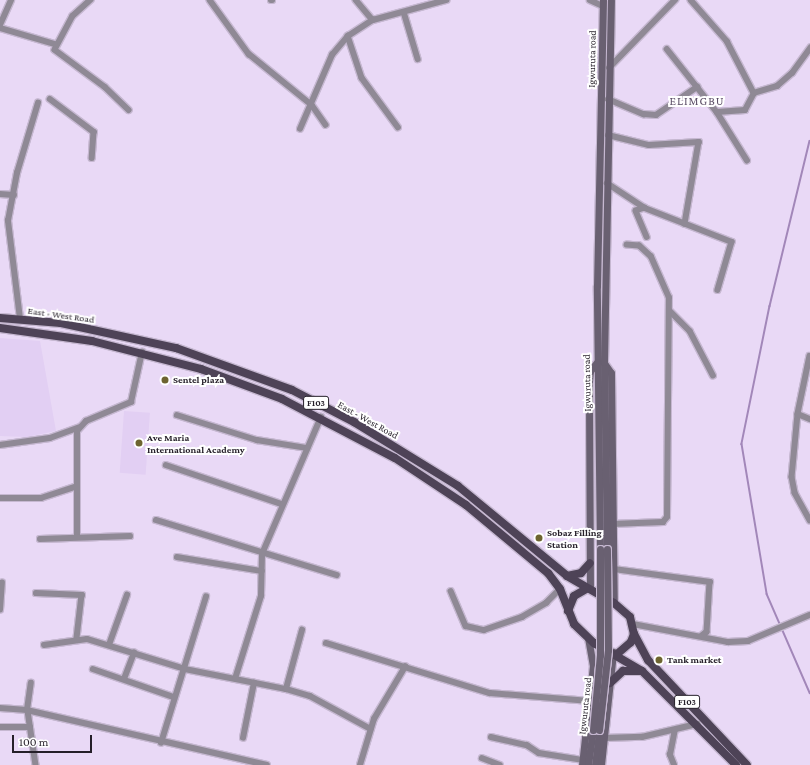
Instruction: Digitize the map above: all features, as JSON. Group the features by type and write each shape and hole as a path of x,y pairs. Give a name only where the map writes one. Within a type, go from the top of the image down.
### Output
{"main road":[{"name":"Igwuruta road","path":"600,362 607,183 611,0"},
{"name":"Igwuruta road","path":"595,765 604,549 600,362 603,3"},
{"name":"East - West Road","path":"0,318 60,323 145,340 210,359 292,390 393,445 471,497 567,576 588,589 614,602 633,624"},
{"name":"East - West Road","path":"0,328 66,336 142,352 246,385 321,417 395,458 466,505 544,570 560,589 568,611"},
{"path":"614,602 611,373 600,362 590,371 589,382 590,563 588,589 574,596 568,611 574,624 588,638 615,653"},
{"path":"466,505 471,497"},
{"path":"567,576 581,573 590,563"},
{"path":"600,765 615,653 631,642 634,634 633,624"},
{"name":"F103","path":"634,634 648,660 732,754 736,765"},
{"path":"584,763 593,652 588,638"},
{"name":"F103","path":"615,653 642,671 697,724 747,765"},
{"path":"610,683 623,671 642,671"},
{"name":"Igwuruta road","path":"584,763 596,730"}],"street":[{"path":"0,25 11,0"},
{"path":"55,44 83,2 91,0"},
{"path":"210,0 249,54 312,105 326,125"},
{"path":"356,0 373,20"},
{"path":"300,129 312,105 332,55 348,36 373,20 446,0"},
{"path":"590,0 603,3"},
{"path":"609,68 675,0"},
{"path":"691,0 727,41 754,93"},
{"path":"404,12 418,59"},
{"path":"0,28 55,44"},
{"path":"348,36 362,78 398,127"},
{"path":"55,44 58,53 105,87 129,110"},
{"path":"717,112 745,110 754,93 785,80 810,48"},
{"path":"667,49 717,112 747,160"},
{"path":"608,99 644,114 656,115 697,87"},
{"path":"50,99 94,132 92,158"},
{"path":"20,319 8,230 14,195 38,103"},
{"path":"608,136 649,146 699,142 685,224"},
{"path":"607,183 645,208 732,242 718,290"},
{"path":"0,194 14,195"},
{"path":"645,208 636,211 647,237"},
{"path":"612,524 663,522 668,517 670,311 666,287 656,266 639,246 627,245"},
{"path":"670,311 690,331 713,376"},
{"path":"0,444 50,438 78,428 131,402 142,352"},
{"path":"810,357 798,414 792,481 810,520"},
{"path":"798,414 810,419"},
{"path":"178,415 257,440 308,448"},
{"path":"235,679 260,600 262,554 282,504 321,417"},
{"path":"77,535 75,487 78,428"},
{"path":"166,465 282,504"},
{"path":"0,498 41,498 75,487"},
{"path":"156,520 262,554 337,575"},
{"path":"40,539 77,535 130,536"},
{"path":"177,557 262,571"},
{"path":"614,569 710,582 707,632 702,636"},
{"path":"0,610 2,583"},
{"path":"451,591 466,626 484,630 522,617 546,603 560,589"},
{"path":"36,593 82,595 77,638"},
{"path":"109,645 127,595"},
{"path":"161,742 174,697 185,669 206,597"},
{"path":"633,624 728,642 748,641 810,615"},
{"path":"286,690 302,630"},
{"path":"44,645 77,638 109,645 185,669 310,696 371,729"},
{"path":"326,643 490,693 590,701"},
{"path":"124,679 134,653"},
{"path":"360,765 371,729 386,694 405,667"},
{"path":"94,669 174,697"},
{"path":"31,683 28,711 36,765"},
{"path":"243,738 254,683"},
{"path":"0,708 28,711 267,765"},
{"path":"604,738 642,737 697,724"},
{"path":"0,727 30,727"},
{"path":"674,765 670,755 676,730"},
{"path":"491,737 527,745 539,753 584,763"},
{"path":"482,758 500,765"}],"shaded area":[{"path":"0,338 40,341 56,431 27,437 0,436"},
{"name":"Ave Maria International Academy","path":"124,411 150,413 146,475 120,473"}],"waterway":[{"path":"810,141 770,306 742,444 767,594 810,693"}],"place":[{"name":"Sentel plaza","path":"165,380"},
{"name":"Ave Maria International Academy","path":"139,443"},
{"name":"Sobaz Filling Station","path":"539,538"},
{"name":"Tank market","path":"659,660"}],"district":[{"name":"ELIMGBU","path":"697,102"}]}
